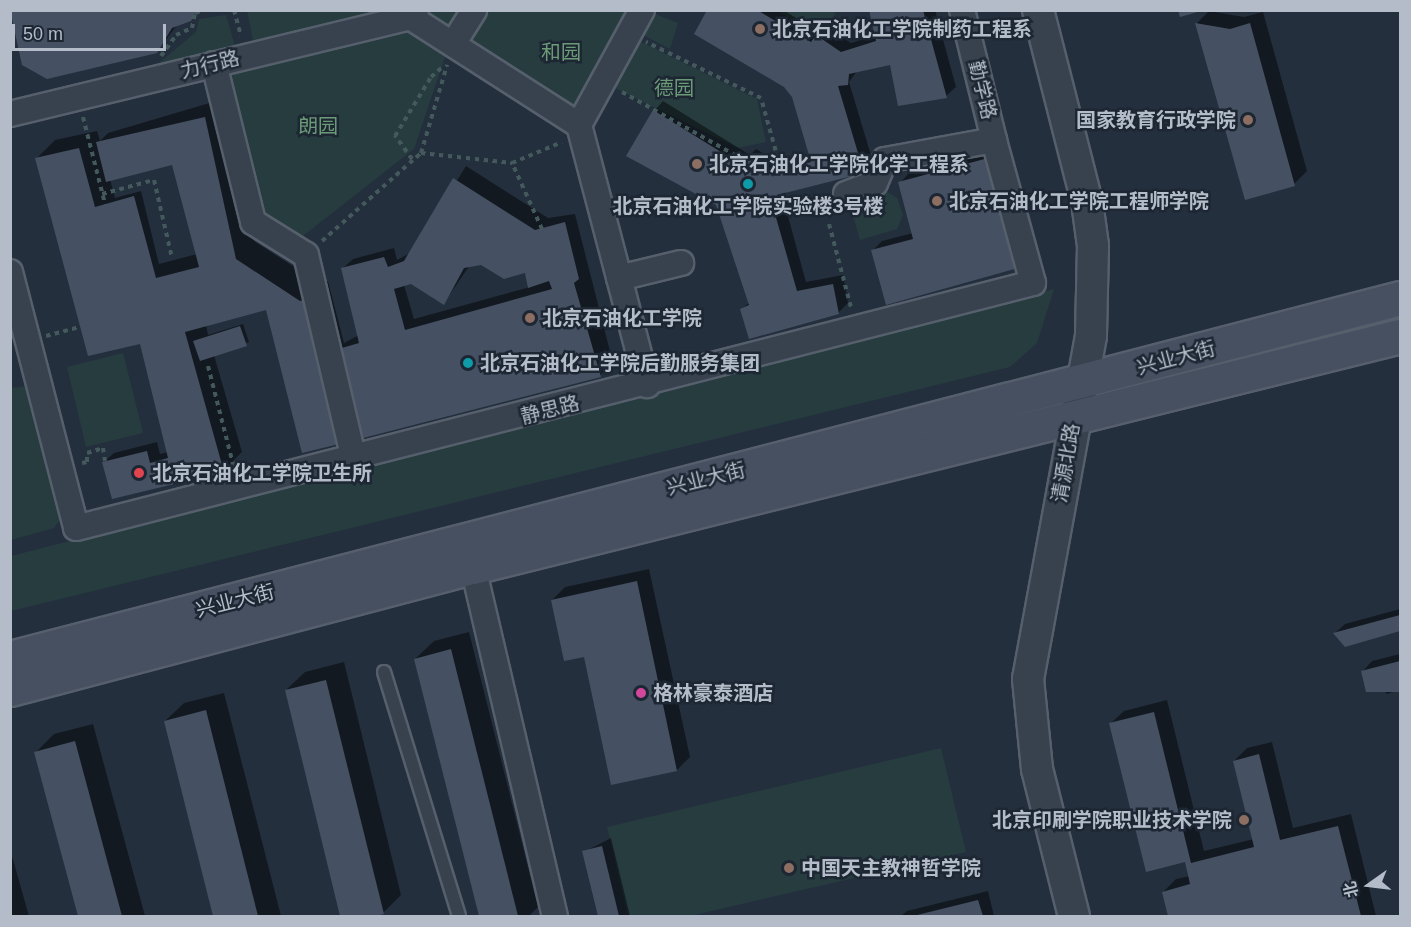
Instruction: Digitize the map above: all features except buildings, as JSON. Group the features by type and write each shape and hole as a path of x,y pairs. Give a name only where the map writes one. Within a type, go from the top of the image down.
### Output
{"main road":[{"name":"兴业大街","path":"10,658 1401,298"},
{"name":"兴业大街","path":"10,688 473,567 1073,422 1401,336"}],"street":[{"path":"450,53 474,10"},
{"path":"642,10 603,81 580,130 647,385"},
{"name":"勤学路","path":"846,194 875,183 885,160 914,152 929,155 994,140 962,10"},
{"name":"清源北路","path":"1038,10 1087,202 1093,246 1091,336 1073,422 1028,679 1037,769 1074,916"},
{"name":"力行路","path":"10,114 409,13 450,53 580,130"},
{"path":"214,64 253,222 306,255 354,459"},
{"name":"静思路","path":"60,468 76,528 184,503 858,331 1033,283 994,140"},
{"path":"619,278 681,262"},
{"path":"10,272 60,468"},
{"path":"473,567 555,916"}],"lane":[{"path":"384,672 459,916"}],"path":[{"path":"161,77 158,60 176,35 192,28 195,13 204,10"},
{"path":"603,81 739,157 778,159 761,98 629,34"},
{"path":"421,153 450,53"},
{"path":"412,159 395,136 431,77 450,53"},
{"path":"78,97 105,204"},
{"path":"306,255 421,153 512,163 580,130"},
{"path":"512,163 542,229"},
{"path":"102,194 154,180 172,258"},
{"path":"829,224 858,331"},
{"path":"28,341 80,327"},
{"path":"208,366 239,489"},
{"path":"60,468 87,462 87,453 103,448 105,461"}],"green space":[{"path":"247,11 378,11 378,15 255,50"},
{"path":"416,11 474,11 453,44"},
{"name":"和园","path":"483,11 633,11 575,109 464,43"},
{"path":"647,11 678,23 670,49 636,31"},
{"path":"778,11 834,11 836,18 802,25"},
{"path":"226,15 238,56 164,74 160,62 196,32 199,19"},
{"name":"朗园","path":"408,26 445,57 414,149 299,239 262,216 224,71"},
{"name":"德园","path":"629,36 757,99 766,142 737,148 607,84"},
{"path":"881,188 897,198 903,215 897,229 860,240 848,198"},
{"path":"1054,289 1037,343 1010,367 11,611 11,556"},
{"path":"123,353 143,433 86,447 67,367"},
{"path":"30,386 61,518 54,528 11,540 10,388"},
{"path":"941,748 966,852 690,916 628,916 607,827"}],"place":[{"name":"北京石油化工学院制药工程系","path":"760,29"},
{"name":"国家教育行政学院","path":"1248,120"},
{"name":"北京石油化工学院化学工程系","path":"697,164"},
{"name":"北京石油化工学院实验楼3号楼","path":"748,184"},
{"name":"北京石油化工学院工程师学院","path":"937,201"},
{"name":"北京石油化工学院","path":"530,318"},
{"name":"北京石油化工学院后勤服务集团","path":"468,363"},
{"name":"北京石油化工学院卫生所","path":"139,473"},
{"name":"格林豪泰酒店","path":"641,693"},
{"name":"北京印刷学院职业技术学院","path":"1244,820"},
{"name":"中国天主教神哲学院","path":"789,868"}]}
